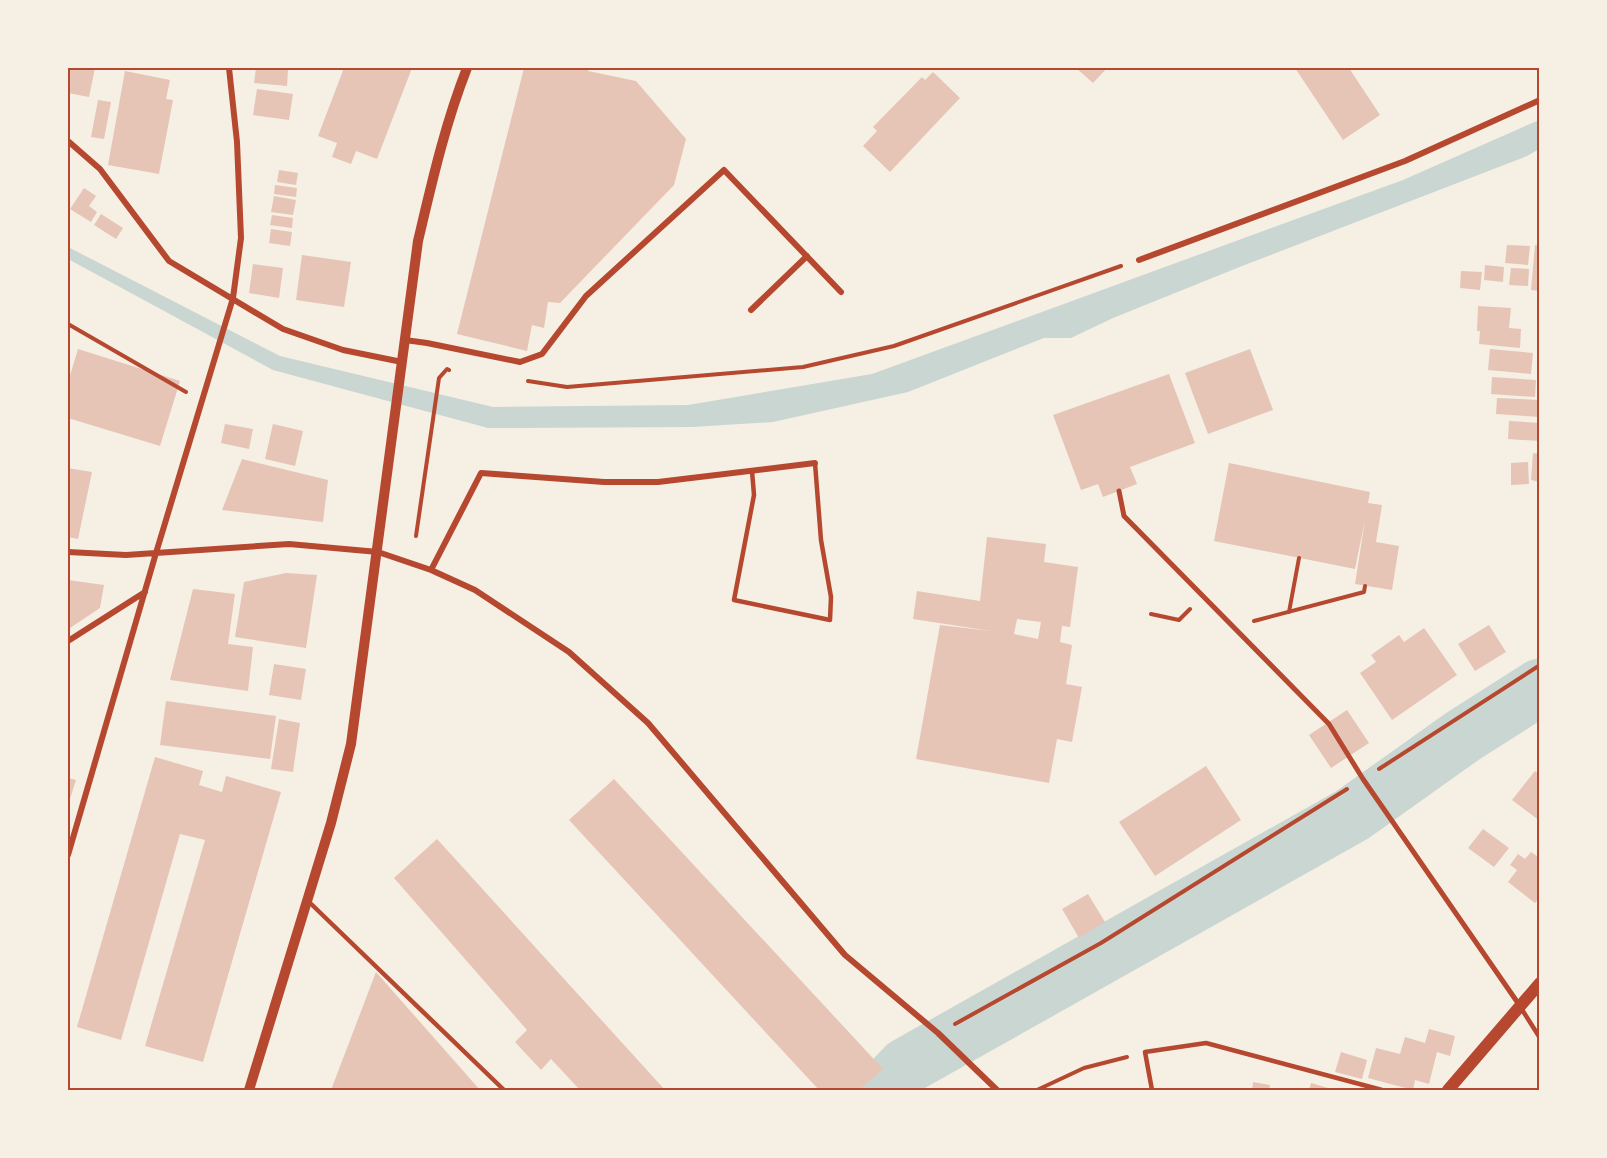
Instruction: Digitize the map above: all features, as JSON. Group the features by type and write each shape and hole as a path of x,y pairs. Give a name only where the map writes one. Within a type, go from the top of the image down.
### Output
{"main road":[{"path":"1448,1090 1539,983"}],"street":[{"path":"68,855 233,298 241,238 237,142 229,68"},
{"path":"249,1090 331,823 351,744 418,241 435,165 467,68"},
{"path":"1138,260 1405,161 1539,100"},
{"path":"68,141 100,169 169,261 283,329 401,368"},
{"path":"404,340 519,362 542,354 586,296 724,170 841,292"},
{"path":"751,309 807,256"},
{"path":"431,570 482,473 604,482 658,482 815,463"},
{"path":"1119,491 1124,516 1329,724 1363,779 1520,1006"},
{"path":"68,552 126,555 289,544 378,552 431,570 475,590 569,652 648,723 845,955 938,1033 997,1090"},
{"path":"68,641 146,592"}],"lane":[{"path":"752,471 754,495 734,600 830,620 831,597 821,540 815,463"},
{"path":"307,900 504,1090"},
{"path":"1520,1006 1539,1038"},
{"path":"1152,1090 1145,1052 1206,1043 1382,1090"}],"path":[{"path":"523,381 567,387 803,367 894,346 1138,260"},
{"path":"68,324 202,401"},
{"path":"416,537 439,378 447,369 458,371"},
{"path":"1289,612 1299,558"},
{"path":"1233,626 1364,592 1365,585"},
{"path":"1151,614 1179,620 1203,596"},
{"path":"938,1033 1101,943 1363,779 1539,665"},
{"path":"1037,1090 1084,1068 1145,1052"}],"shaded area":[{"path":"1539,120 1539,149 1527,156 1242,266 1113,318 1071,338 1044,338 908,392 773,422 692,427 488,428 273,370 68,259 68,247 280,356 493,407 688,405 872,374 1403,180"}],"building":[{"path":"68,68 95,68 89,97 68,93"},
{"path":"256,68 288,70 287,86 254,83"},
{"path":"344,68 412,68 377,159 356,151 351,164 332,157 337,143 318,136"},
{"path":"524,68 589,68 588,71 636,81 686,139 674,185 560,303 548,302 544,328 532,325 527,351 457,334"},
{"path":"1076,68 1107,68 1093,83"},
{"path":"1295,68 1349,68 1380,115 1343,140"},
{"path":"125,71 170,80 166,99 173,100 159,174 108,165"},
{"path":"933,72 960,98 890,172 863,146 877,131 873,127 922,77 925,80"},
{"path":"257,89 293,94 289,120 253,115"},
{"path":"98,100 111,102 104,139 91,137"},
{"path":"279,170 298,173 296,185 277,182"},
{"path":"275,185 297,188 296,197 274,194"},
{"path":"84,188 96,196 89,206 97,212 91,222 70,209"},
{"path":"274,196 296,200 293,215 271,212"},
{"path":"101,214 123,228 116,239 94,225"},
{"path":"272,215 293,218 292,228 270,225"},
{"path":"271,229 292,232 290,246 269,243"},
{"path":"1507,245 1530,246 1528,265 1505,263"},
{"path":"1535,245 1540,246 1540,291 1531,290"},
{"path":"302,255 351,262 344,307 296,300"},
{"path":"253,264 283,268 279,298 249,293"},
{"path":"1485,265 1504,267 1503,282 1484,280"},
{"path":"1511,268 1529,269 1528,286 1509,285"},
{"path":"1461,271 1482,272 1480,290 1460,288"},
{"path":"1478,306 1511,308 1509,328 1521,329 1520,348 1479,344"},
{"path":"78,349 180,381 160,446 68,418 68,382"},
{"path":"1250,349 1273,410 1208,434 1185,373"},
{"path":"1490,349 1533,353 1531,374 1488,370"},
{"path":"1169,374 1195,443 1130,467 1137,484 1103,497 1098,484 1081,490 1053,415"},
{"path":"1492,377 1536,380 1535,397 1491,394"},
{"path":"1497,398 1540,400 1540,417 1496,414"},
{"path":"1509,421 1540,423 1540,441 1508,439"},
{"path":"225,424 253,429 249,449 221,443"},
{"path":"273,424 303,431 295,466 265,459"},
{"path":"1533,453 1540,454 1540,482 1531,480"},
{"path":"242,459 328,480 323,522 222,510"},
{"path":"1528,462 1529,484 1511,485 1511,463"},
{"path":"1229,463 1370,492 1368,503 1382,505 1376,542 1399,546 1392,590 1355,584 1365,520 1355,569 1214,541"},
{"path":"68,468 92,472 78,539 68,537"},
{"path":"987,537 1046,544 1044,562 1078,567 1070,627 1062,626 1060,642 1072,645 1066,684 1082,687 1072,742 1057,739 1049,783 916,759 940,625 991,631 913,619 917,591 980,601","holes":["1017,619 1041,622 1038,639 1014,634"]},
{"path":"286,573 317,575 306,648 235,637 244,582"},
{"path":"68,580 104,585 100,608 70,628 68,628"},
{"path":"193,589 235,594 228,644 253,647 248,691 170,680"},
{"path":"1489,625 1506,652 1475,671 1458,644"},
{"path":"1424,628 1457,675 1392,720 1360,673 1376,662 1371,655 1399,635 1404,642"},
{"path":"274,664 306,669 301,700 269,695"},
{"path":"166,701 276,716 270,759 160,745"},
{"path":"1347,710 1369,743 1331,768 1309,735"},
{"path":"279,719 300,723 293,772 271,769"},
{"path":"155,757 203,771 199,785 222,792 226,776 281,792 203,1062 145,1046 205,840 180,834 121,1040 77,1027"},
{"path":"1206,766 1241,820 1155,876 1119,822"},
{"path":"1535,771 1540,775 1540,821 1512,800"},
{"path":"68,778 76,780 68,805"},
{"path":"614,779 883,1069 859,1090 819,1090 569,820"},
{"path":"1483,829 1509,848 1494,867 1468,848"},
{"path":"437,839 665,1090 580,1090 551,1059 541,1070 515,1042 527,1030 394,878"},
{"path":"1531,852 1540,858 1540,897 1535,903 1508,882 1517,870 1510,865 1518,854 1525,859"},
{"path":"1088,894 1105,922 1079,938 1062,909"},
{"path":"376,972 480,1090 331,1090"},
{"path":"1429,1029 1455,1036 1450,1056 1437,1052 1429,1084 1415,1080 1413,1090 1368,1078 1376,1048 1400,1054 1405,1037 1425,1043"},
{"path":"1341,1052 1367,1060 1362,1079 1335,1072"},
{"path":"1253,1082 1270,1085 1269,1090 1252,1090"},
{"path":"1311,1083 1335,1090 1309,1090"}],"waterway":[{"path":"883,1090 906,1066 1352,815 1463,736 1540,687"}]}
